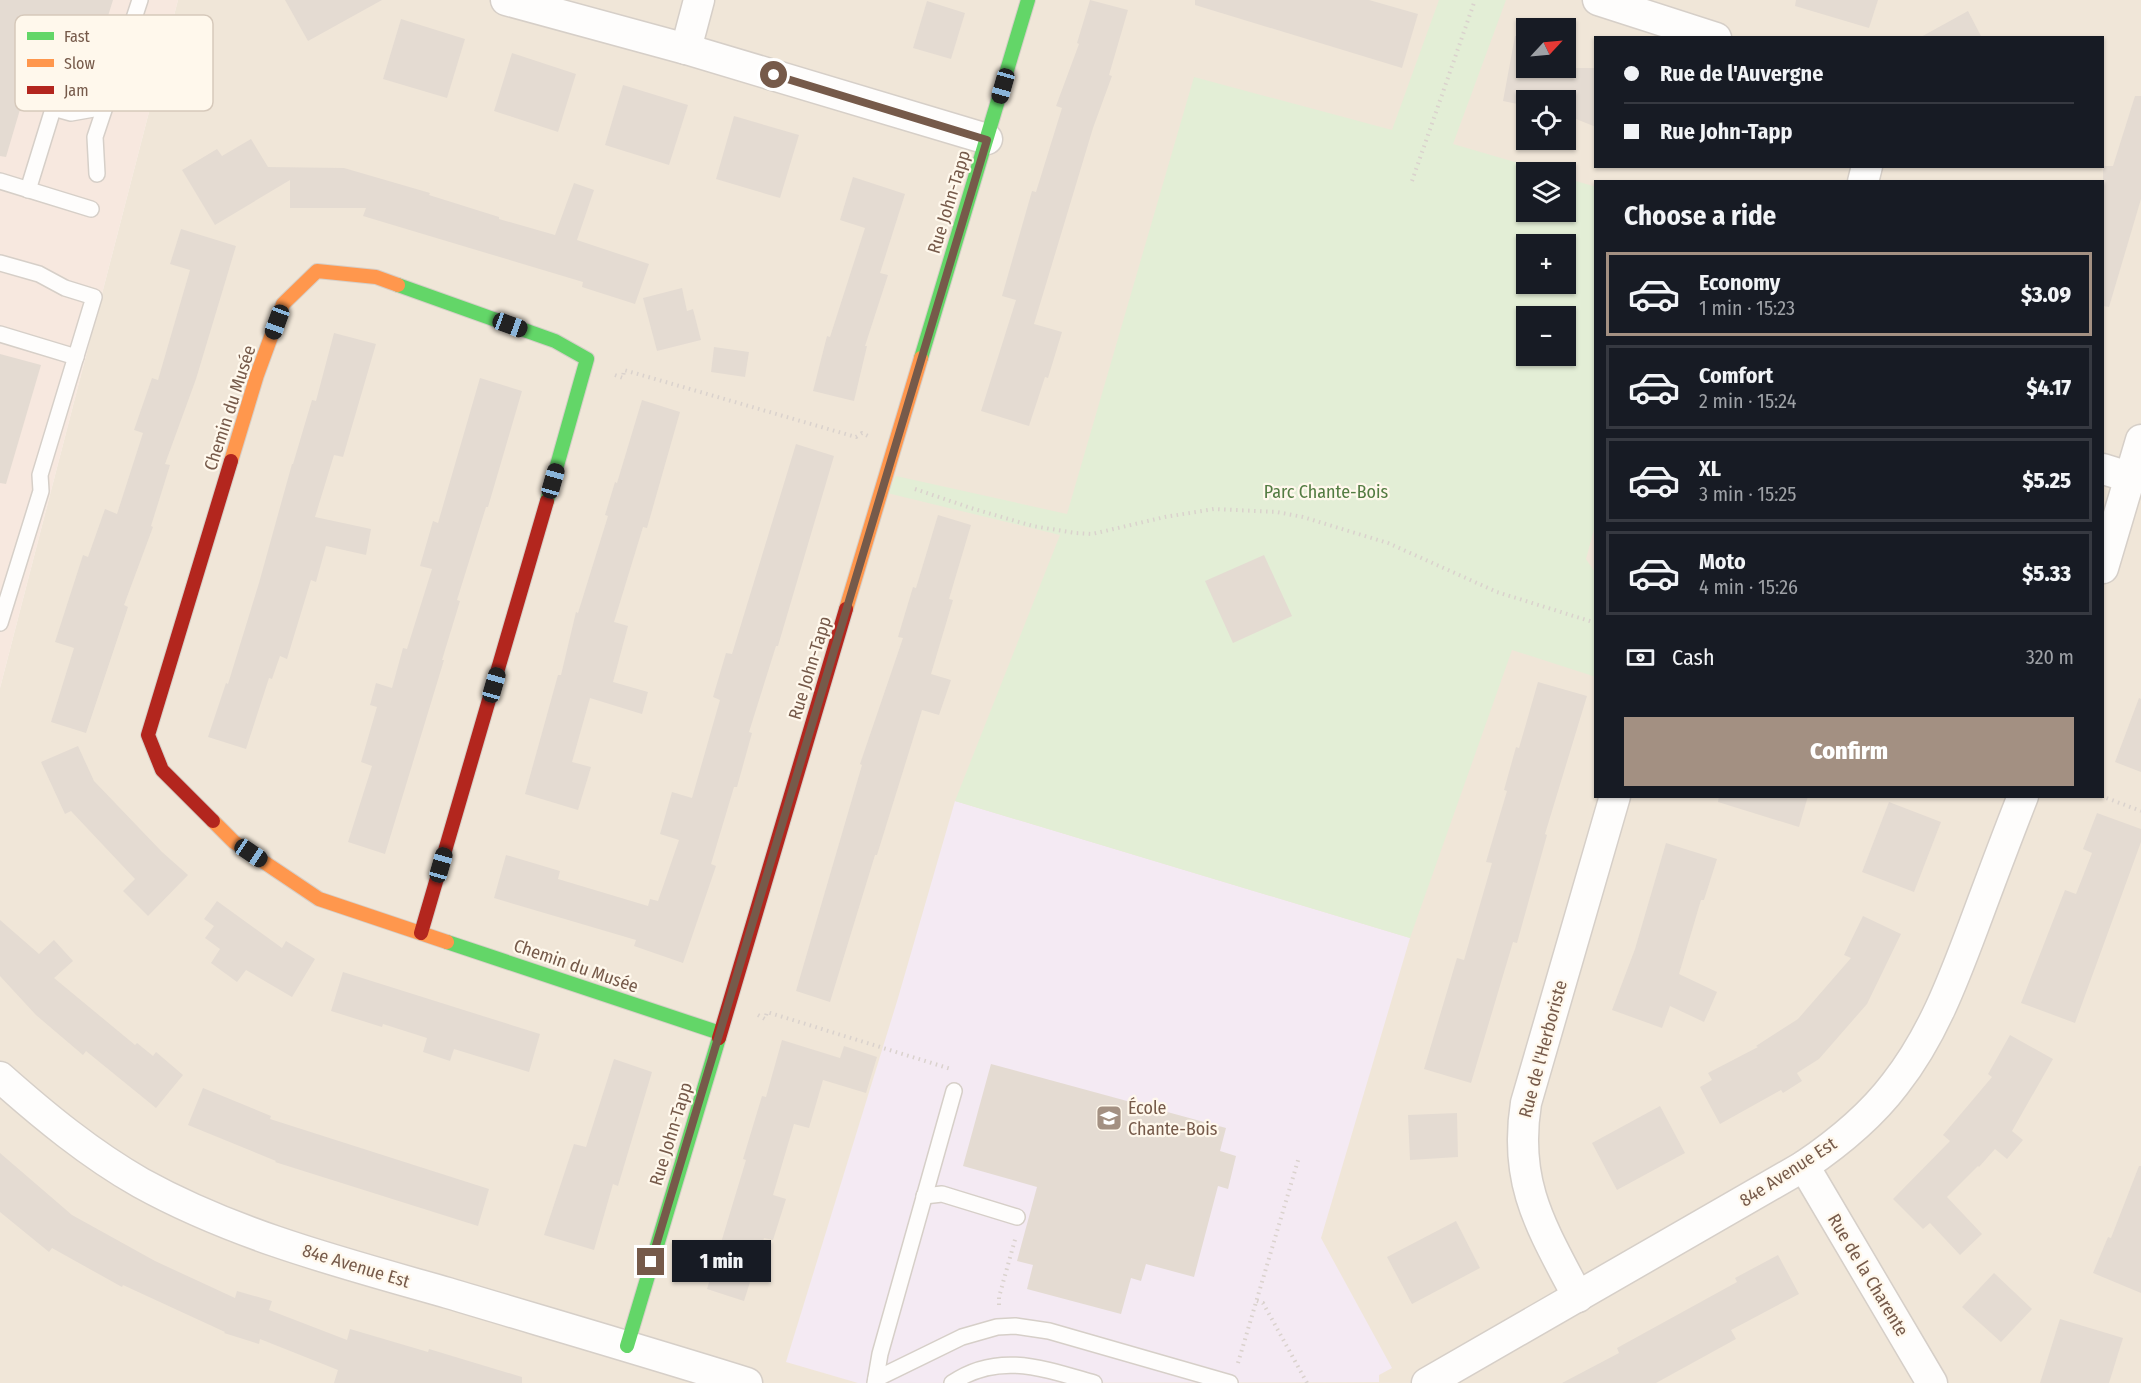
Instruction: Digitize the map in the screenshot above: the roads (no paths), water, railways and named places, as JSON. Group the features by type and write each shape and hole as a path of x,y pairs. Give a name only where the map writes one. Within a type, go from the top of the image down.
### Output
{"street":[{"path":"506,0 686,49 987,140"},
{"path":"686,49 699,0"},
{"name":"Rue John-Tapp","path":"627,1346 1028,0"},
{"path":"1598,0 1710,36"},
{"name":"Chemin du Musée","path":"421,933 587,359 555,341 376,277 317,271 283,304 257,375 148,735 162,770 234,842 319,899 720,1033"},
{"path":"2104,561 2116,473 2141,440"},
{"name":"Rue de l'Herboriste","path":"1578,1297 1546,1239 1531,1200 1523,1156 1523,1123 1526,1103 1614,798"},
{"name":"84e Avenue Est","path":"1427,1383 1804,1166 1848,1133 1881,1101 1909,1065 1933,1025 1958,968 2022,798"},
{"name":"84e Avenue Est","path":"0,1077 58,1126 106,1161 155,1190 210,1216 297,1249 747,1383"},
{"name":"Rue de la Charente","path":"1804,1166 1932,1383"}],"lane":[{"path":"135,15 140,0"},
{"path":"28,190 52,111"},
{"path":"64,111 71,113 82,111"},
{"path":"98,174 95,137 104,111"},
{"path":"0,182 91,209"},
{"path":"0,263 39,274 65,288 94,297 40,475 41,491 0,623"},
{"path":"0,334 76,357"},
{"path":"875,1381 880,1354 954,1091"},
{"path":"924,1196 942,1194 1017,1217"},
{"path":"875,1381 962,1337 998,1327 1015,1326 1049,1331 1230,1383"},
{"path":"952,1383 972,1372 994,1366 1022,1364 1094,1383"}],"place":[{"name":"École Chante-Bois","path":"1109,1118"}],"park label":[{"name":"Parc Chante-Bois","path":"1326,492"}]}
